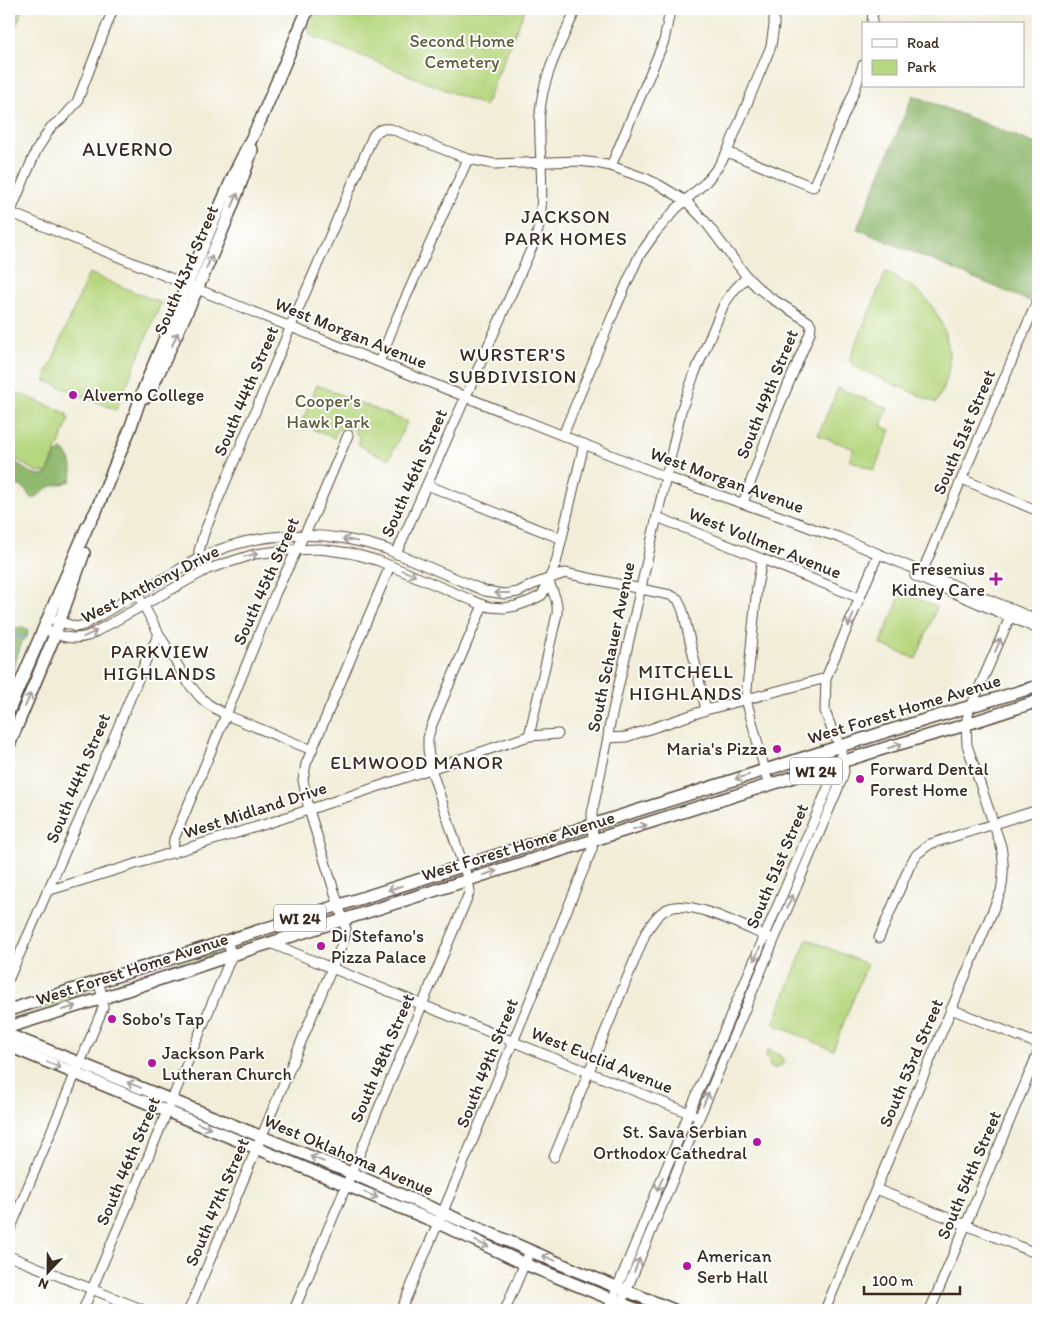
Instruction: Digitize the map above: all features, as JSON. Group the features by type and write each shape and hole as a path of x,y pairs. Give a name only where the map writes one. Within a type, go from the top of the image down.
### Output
{"main road":[{"name":"South 43rd Street","path":"9,745 55,634 54,620 88,527 130,429 160,372 192,286 211,243 236,170 261,119 308,9"},
{"name":"South 43rd Street","path":"9,710 44,629 54,620"},
{"name":"West Forest Home Avenue","path":"9,1010 227,941 341,913 465,873 592,826 840,746 1038,686"},
{"name":"West Forest Home Avenue","path":"465,873 593,841 1038,701"},
{"name":"West Forest Home Avenue","path":"9,1027 270,944 341,913"},
{"path":"22,1022 19,1031 22,1040"},
{"name":"West Oklahoma Avenue","path":"9,1035 167,1111 346,1185 530,1251 674,1310"},
{"name":"West Oklahoma Avenue","path":"9,1046 172,1100 351,1173 525,1264 615,1306 638,1310"},
{"path":"539,1270 572,1275 577,1270"}],"street":[{"path":"9,212 36,151 51,127 64,117 77,102 113,9"},
{"name":"South 46th Street","path":"396,554 536,238 541,215 540,113 543,94 554,60 576,9"},
{"path":"611,166 664,41 669,16 668,9"},
{"path":"563,435 639,256 676,209 706,182 727,152 771,46 774,9"},
{"path":"872,22 873,9"},
{"path":"727,152 813,187 854,92 862,68"},
{"name":"South 44th Street","path":"199,558 204,533 373,136 379,129 391,128 468,159"},
{"path":"379,362 468,159 494,164 578,161 611,166 647,179 686,200 704,220 747,278 735,289 724,304 694,375 681,411 666,477"},
{"name":"West Morgan Avenue","path":"9,212 666,477 838,536 921,575 1010,613 1038,629"},
{"name":"South 49th Street","path":"743,503 772,423 810,333 811,325 805,319 771,298 747,278"},
{"name":"South 51st Street","path":"921,575 1038,299"},
{"name":"South 45th Street","path":"173,853 174,839 276,592 315,513 348,435"},
{"path":"529,736 558,614 558,603 548,579 556,564 584,444"},
{"name":"South Schauer Avenue","path":"592,826 592,813 609,728 639,589 666,477"},
{"path":"962,479 1038,511"},
{"path":"427,485 562,539"},
{"name":"West Vollmer Avenue","path":"657,517 860,598"},
{"name":"West Morgan Avenue","path":"822,532 836,541 876,559 921,575"},
{"name":"West Anthony Drive","path":"54,620 76,627 84,625 199,558 222,549 279,536 324,536 376,546 496,594 518,592 565,573 678,599 683,610 706,710"},
{"name":"West Anthony Drive","path":"44,629 66,638 88,636 215,566 255,554 297,549 320,549 349,553 390,566 483,605 504,608 530,602 542,595 548,579"},
{"path":"840,746 825,711 826,678 876,559"},
{"path":"762,560 757,587 746,699 769,786"},
{"path":"341,913 309,810 303,780 306,764 390,566"},
{"path":"137,593 189,684 204,700 226,715 312,750"},
{"path":"465,873 431,769 428,749 429,732 483,605"},
{"path":"966,724 1010,613"},
{"name":"West Morgan Avenue","path":"1010,613 1038,620"},
{"name":"South 44th Street","path":"9,978 159,634"},
{"path":"608,738 626,737 706,710 826,678"},
{"name":"South 53rd Street","path":"825,1310 1001,891 1004,864 1001,846 967,745 966,724"},
{"name":"West Midland Drive","path":"47,891 309,810 529,736 558,734"},
{"name":"South 51st Street","path":"622,1289 699,1117 769,937 840,763 840,746"},
{"path":"879,938 910,864 917,854 930,844 1038,810"},
{"name":"South 49th Street","path":"401,1310 592,849 592,826"},
{"name":"South 48th Street","path":"294,1310 470,891 465,873"},
{"path":"554,1157 646,932 657,916 671,907 688,906 705,910 769,937"},
{"name":"South 47th Street","path":"189,1310 345,936 346,929 341,913"},
{"name":"South 51st Street","path":"615,1306 689,1113 769,937"},
{"path":"227,941 232,955"},
{"name":"West Euclid Avenue","path":"270,944 699,1117"},
{"name":"South 46th Street","path":"83,1310 232,955"},
{"path":"9,1232 103,1008 103,998 98,981"},
{"path":"951,1009 1038,1044"},
{"name":"South 54th Street","path":"930,1310 1038,1053"},
{"path":"876,1189 1038,1254"},
{"path":"505,1310 530,1251"},
{"path":"9,1256 144,1310"}],"green space":[{"path":"9,9 23,9 9,43"},
{"name":"Second Home Cemetery","path":"317,9 525,9 485,106 310,35 309,27"},
{"path":"913,95 1038,145 1038,280 1029,301 857,229"},
{"path":"886,272 911,286 930,303 945,333 948,344 949,366 946,381 936,403 854,367 849,360"},
{"path":"89,273 161,303 116,410 44,380"},
{"name":"Cooper's Hawk Park","path":"317,385 407,422 389,459 371,452 358,444 360,439 353,427 350,429 338,429 334,438 301,424"},
{"path":"838,388 888,408 881,426 891,430 874,470 849,460 854,449 818,435"},
{"path":"13,391 66,413 69,420 47,473 36,471 25,465 14,457 9,449 9,397"},
{"path":"62,450 70,460 71,481 47,488 34,498 31,498 23,488 9,483 9,452 24,469 34,474 46,475 56,454"},
{"path":"902,592 937,607 916,659 880,644"},
{"path":"23,627 27,629 27,637 22,642 9,681 9,628"},
{"path":"48,635 50,636 9,734 9,721 41,644"},
{"path":"807,939 867,964 833,1050 773,1024"},
{"path":"214,952 214,954 170,971 112,989 119,981"},
{"path":"85,991 90,992 91,996 14,1019 13,1017 51,1002"},
{"path":"768,1049 780,1055 784,1062 782,1065 775,1069 770,1067 770,1059 765,1057"}],"waterway":[{"path":"9,634 23,638"}],"place":[{"name":"Alverno College","path":"73,395"},
{"name":"Fresenius Kidney Care","path":"996,579"},
{"name":"Maria's Pizza","path":"777,749"},
{"name":"Forward Dental Forest Home","path":"860,779"},
{"name":"Di Stefano's Pizza Palace","path":"321,946"},
{"name":"Sobo's Tap","path":"112,1019"},
{"name":"Jackson Park Lutheran Church","path":"152,1063"},
{"name":"St. Sava Serbian Orthodox Cathedral","path":"757,1142"},
{"name":"American Serb Hall","path":"687,1266"}],"district":[{"name":"ALVERNO","path":"128,149"},
{"name":"JACKSON PARK HOMES","path":"566,227"},
{"name":"WURSTER'S SUBDIVISION","path":"513,365"},
{"name":"PARKVIEW HIGHLANDS","path":"160,662"},
{"name":"MITCHELL HIGHLANDS","path":"686,682"},
{"name":"ELMWOOD MANOR","path":"417,762"}]}
